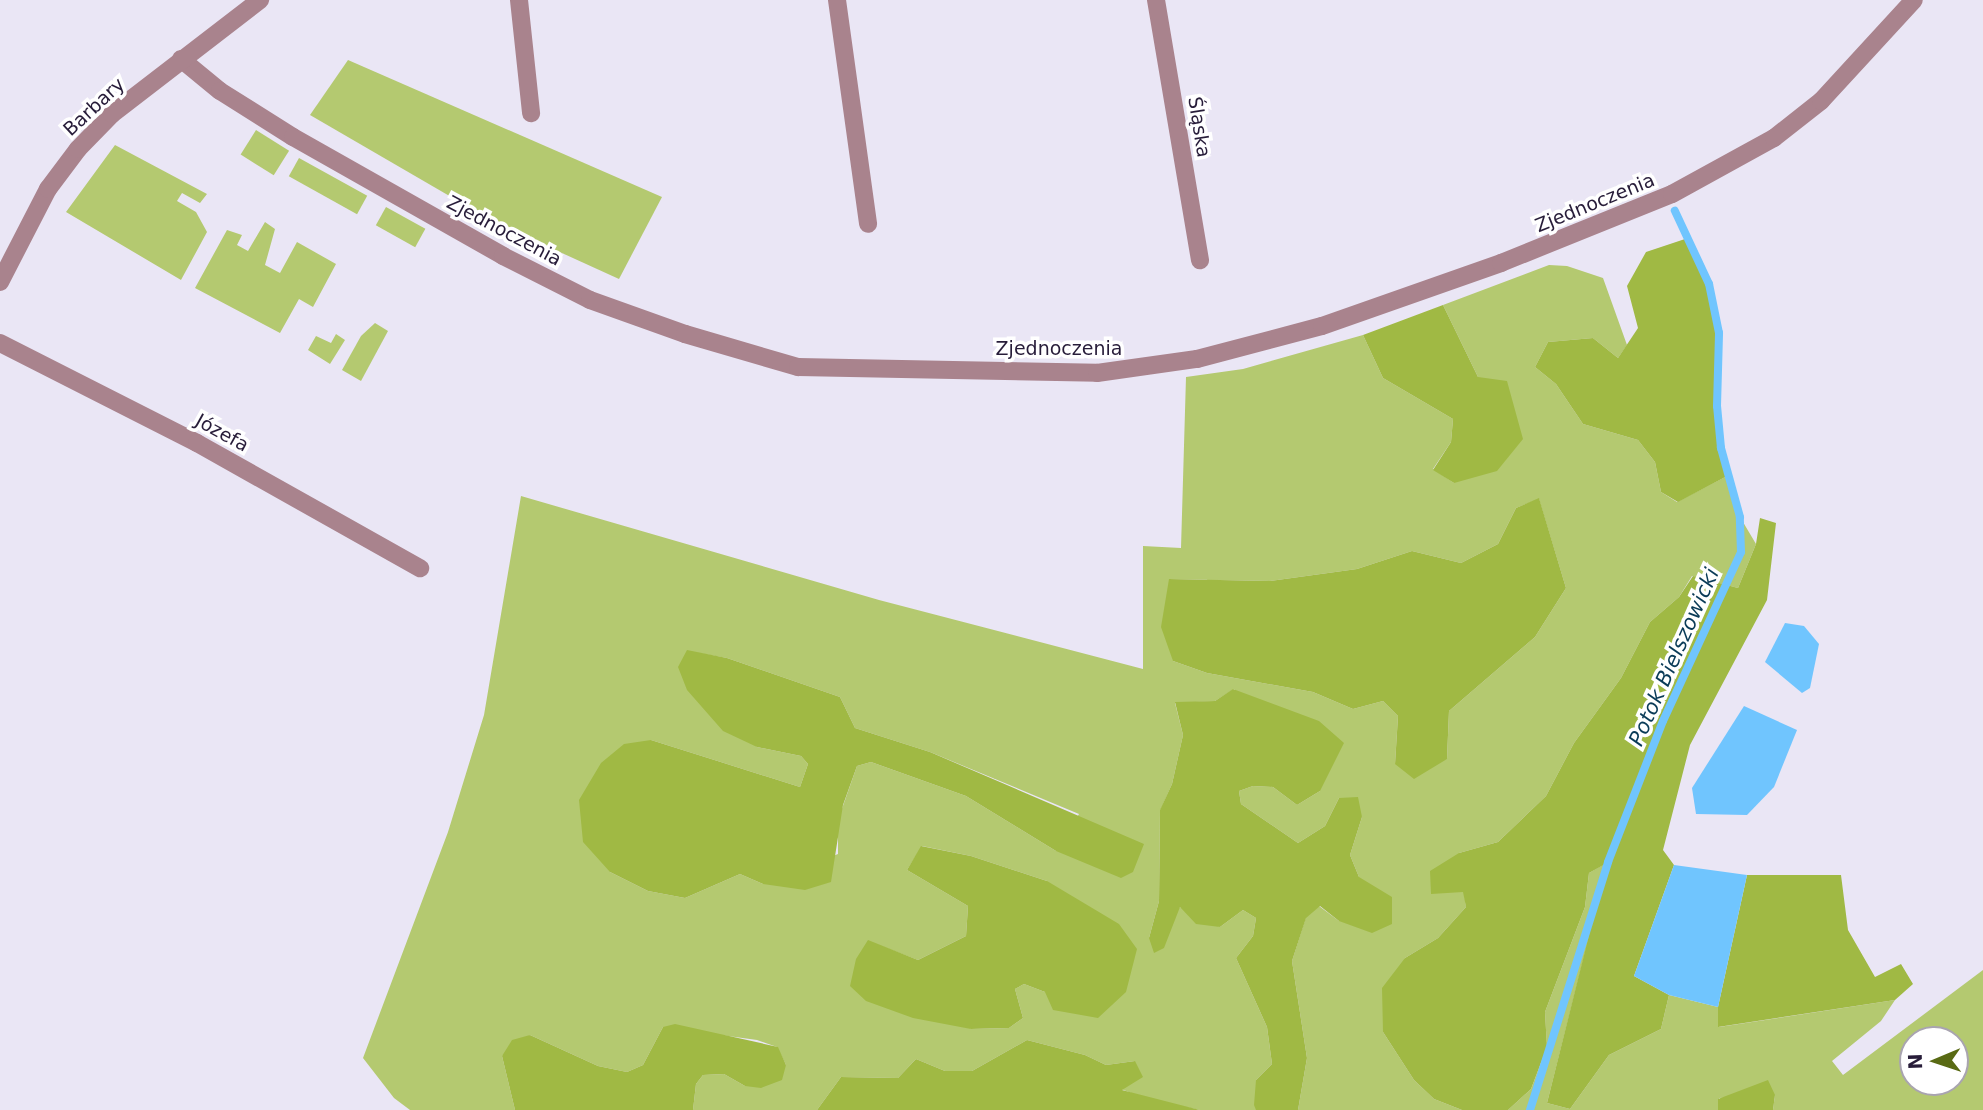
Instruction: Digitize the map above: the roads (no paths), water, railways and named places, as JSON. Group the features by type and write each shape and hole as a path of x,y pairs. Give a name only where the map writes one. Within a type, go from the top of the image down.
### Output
{"street":[{"name":"Barbary","path":"0,282 48,189 78,149 111,114 260,0"},
{"path":"519,0 531,113"},
{"path":"837,0 868,225"},
{"name":"Śląska","path":"1156,0 1199,260"},
{"name":"Zjednoczenia","path":"181,59 220,91 293,137 503,256 590,300 685,334 798,367 1097,373 1197,359 1322,326 1501,263 1672,194 1774,138 1821,101 1914,0"},
{"name":"Józefa","path":"0,343 197,443 420,568"}],"water":[{"path":"1785,623 1804,626 1819,644 1810,688 1802,693 1765,662"},
{"path":"1744,706 1797,730 1774,787 1747,815 1696,814 1692,788"},
{"path":"1674,865 1747,875 1718,1007 1669,995 1634,976"}],"waterway":[{"name":"Potok Bielszowicki","path":"1530,1110 1608,862 1663,721 1741,552 1740,517 1721,448 1717,406 1719,333 1709,284 1675,211"}]}
